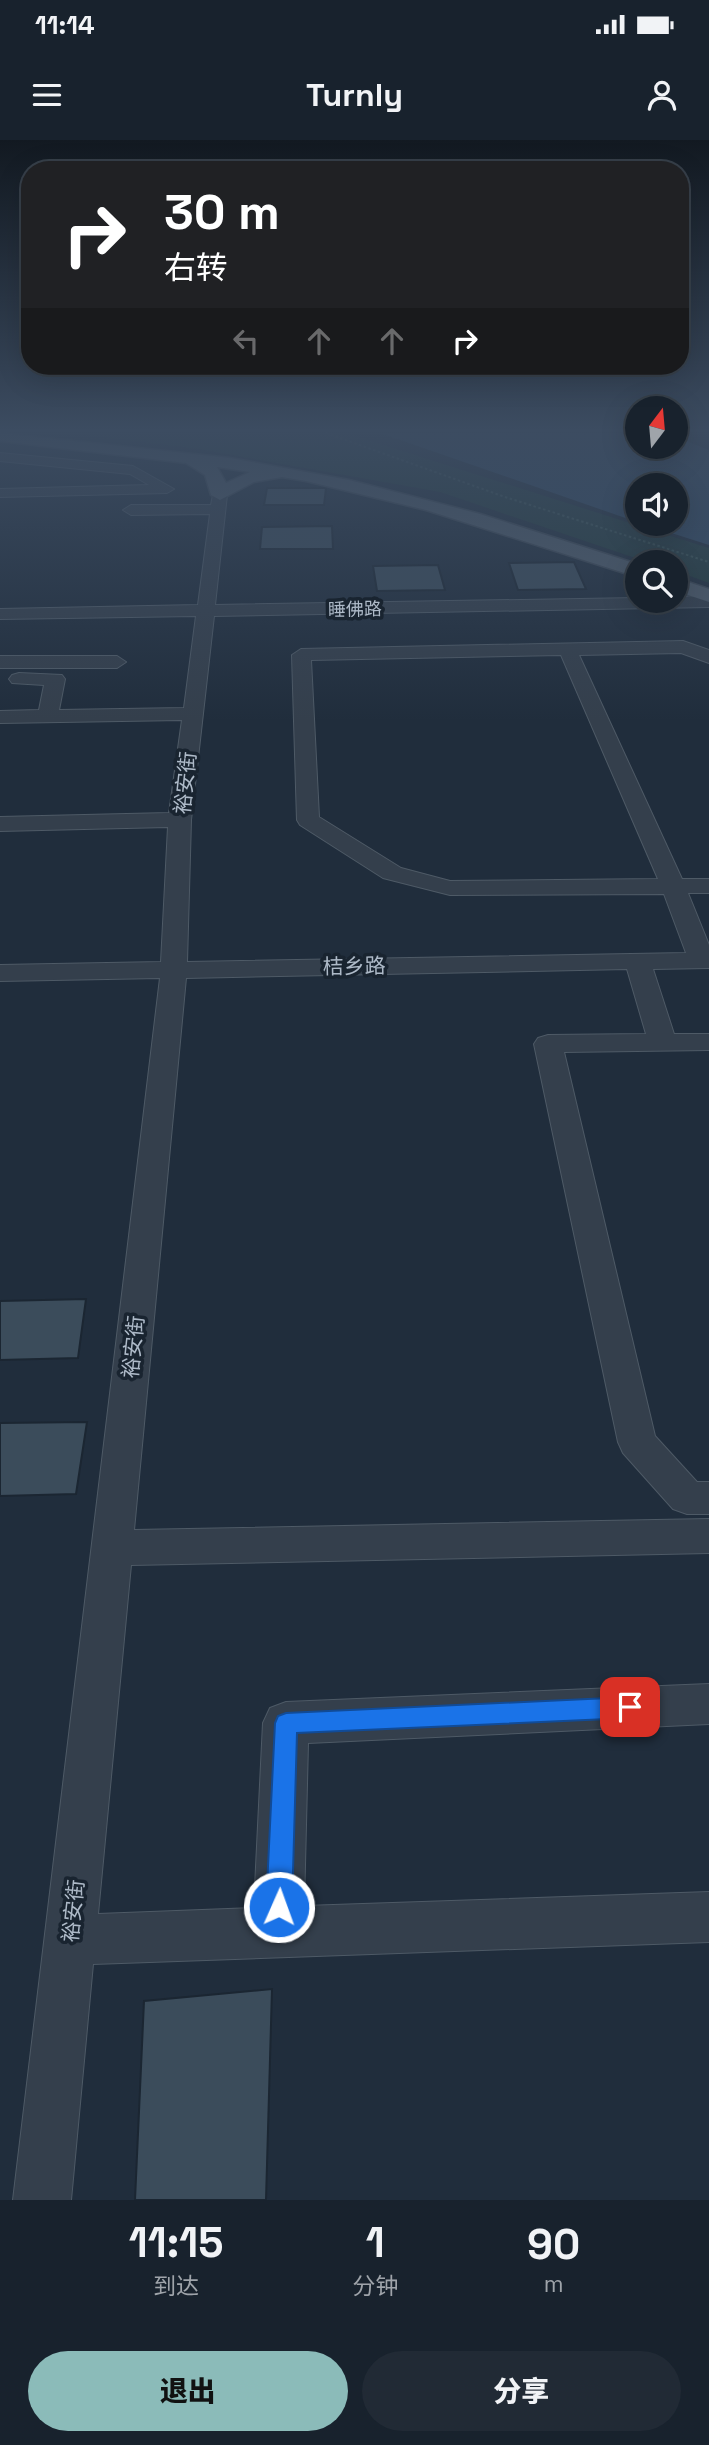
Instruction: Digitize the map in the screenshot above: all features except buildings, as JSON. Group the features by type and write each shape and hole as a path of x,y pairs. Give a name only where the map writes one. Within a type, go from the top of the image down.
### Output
{"main road":[{"path":"513,529 625,565"},
{"path":"522,529 625,565"},
{"path":"688,585 709,590"},
{"path":"688,587 709,596"}],"street":[{"name":"裕安街","path":"42,2200 174,968 180,820 215,529"},
{"name":"睡佛路","path":"0,614 709,602"},
{"path":"709,657 683,647 301,655 308,820 393,873 450,888 709,886"},
{"path":"568,650 706,960"},
{"path":"0,662 117,662"},
{"path":"0,680 55,679 48,716"},
{"path":"0,716 193,714"},
{"path":"0,824 180,820"},
{"name":"桔乡路","path":"0,973 706,960"},
{"path":"638,962 662,1042"},
{"path":"709,1042 548,1044 637,1442 687,1498 709,1498"},
{"path":"111,1548 709,1536"},
{"path":"278,1933 286,1723 709,1703"},
{"path":"69,1940 709,1917"}],"path":[{"path":"606,529 709,562"}],"green space":[{"path":"550,529 625,529 625,536 671,536 709,548 709,583 688,575 688,550 625,550 625,555"}],"water":[{"path":"688,529 709,529 709,545 681,536 688,536"}],"route":[{"path":"279,1907 286,1723 630,1707"}]}
